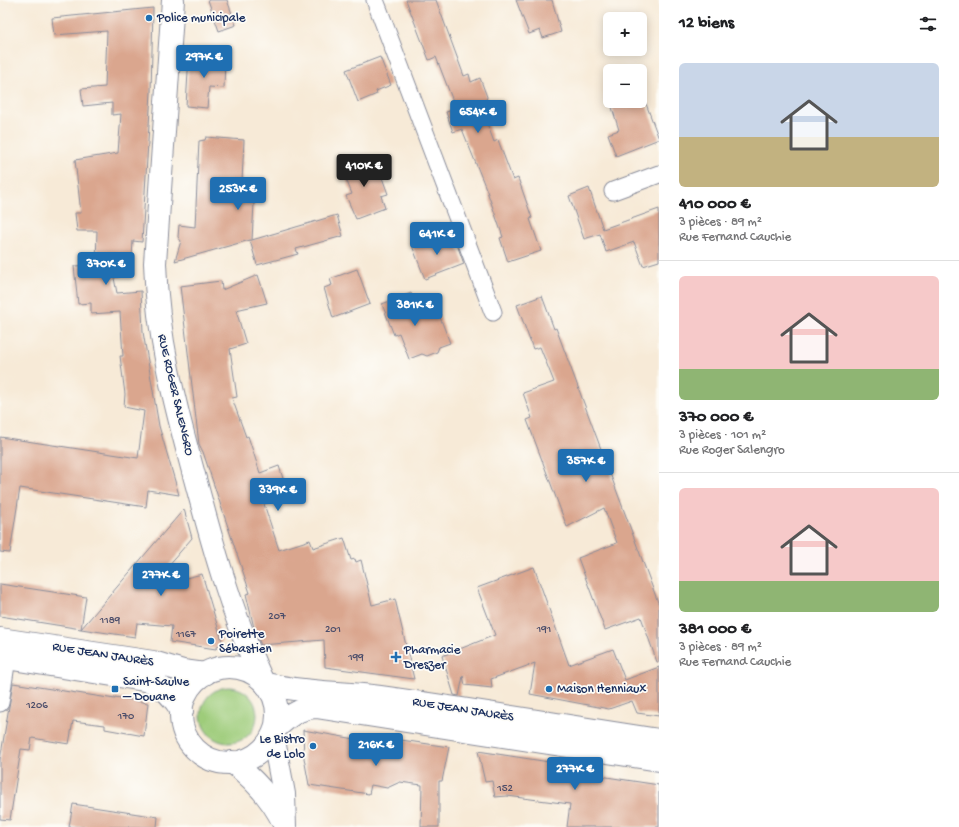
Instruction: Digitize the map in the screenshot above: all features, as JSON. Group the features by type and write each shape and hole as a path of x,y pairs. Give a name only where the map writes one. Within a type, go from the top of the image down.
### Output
{"main road":[{"name":"RUE ROGER SALENGRO","path":"173,0 155,263 159,325 175,404 214,551 235,615 264,682"},
{"name":"RUE ROGER SALENGRO","path":"212,671 230,653 234,644 236,633 235,615"},
{"name":"RUE JEAN JAURÈS","path":"4,649 153,662 183,671 212,671"},
{"name":"RUE JEAN JAURÈS","path":"4,649 150,681 159,685 168,692 182,711"},
{"path":"230,667 252,673 264,682 273,694 277,718 274,732 267,745 254,756 243,761 232,762 220,762 209,758 195,748 188,739 184,728 182,711 184,700 196,681 212,671 230,667"},
{"name":"RUE JEAN JAURÈS","path":"264,682 298,690 371,696 659,740"},
{"name":"RUE JEAN JAURÈS","path":"274,732 287,718 298,711 316,707 659,760"},
{"path":"274,732 284,794 284,826"},
{"path":"232,762 259,786 278,812 284,826"}],"street":[{"path":"375,0 493,312"},
{"path":"613,192 659,174"},
{"path":"0,703 4,649"}],"green space":[{"path":"223,687 235,687 245,691 253,699 257,709 257,721 253,731 245,739 235,743 223,743 213,739 205,731 201,721 201,709 205,699 213,691"}],"building":[{"path":"208,0 227,0 236,25 219,31"},
{"path":"406,0 436,0 464,76 469,74 471,82 480,78 487,97 482,110 494,142 498,140 513,180 518,178 532,218 530,219 541,251 508,262 500,238 503,237 487,191 462,129 453,132 446,112 456,109 436,57 429,60"},
{"path":"516,0 552,0 561,32 543,38 540,30 529,34"},
{"path":"153,8 151,92 142,242 133,241 131,274 114,278 117,293 141,291 143,332 159,426 179,495 148,490 146,507 20,488 10,553 0,552 0,437 138,458 144,411 124,407 125,394 120,356 123,356 120,312 91,314 91,303 78,304 74,266 96,265 97,231 77,231 75,213 81,213 75,160 118,153 121,114 112,115 112,103 83,106 81,89 105,87 107,31 54,35 52,18"},
{"path":"189,55 225,58 224,88 209,87 207,108 186,106"},
{"path":"380,57 391,85 376,91 377,94 358,102 346,70"},
{"path":"647,106 659,139 616,156 608,134 619,130 612,108 647,108"},
{"path":"206,137 244,140 241,202 254,203 252,240 337,215 343,236 296,249 298,254 257,265 250,240 175,261 181,241 178,237 179,225 195,227 199,141 205,140"},
{"path":"356,158 360,170 377,164 388,194 381,196 385,208 356,219 346,196 352,194 340,164"},
{"path":"589,188 603,229 659,209 659,261 643,266 634,242 606,252 600,234 584,239 569,196"},
{"path":"429,236 432,244 454,236 464,264 425,279 411,243"},
{"path":"357,269 370,304 333,318 324,288 332,285 330,279"},
{"path":"258,275 267,303 236,310 246,344 230,349 237,397 232,398 246,437 248,436 260,473 279,466 289,497 264,504 279,550 310,540 313,548 344,538 351,560 355,559 356,562 361,560 372,605 395,599 414,679 325,667 324,640 261,645 255,632 246,594 250,593 199,444 180,286 221,281 222,290"},
{"path":"411,293 421,318 438,312 450,343 439,347 437,352 427,356 422,354 409,359 399,333 394,335 382,304"},
{"path":"542,296 554,329 556,328 659,605 659,662 657,662 641,617 605,630 578,558 617,543 604,508 567,527 527,420 532,418 523,393 554,382 540,347 533,349 517,305"},
{"path":"184,509 192,538 150,587 202,574 222,641 216,649 170,642 172,626 137,623 135,637 81,629"},
{"path":"534,567 569,665 613,649 625,680 659,667 659,716 637,713 632,701 609,709 530,694 535,663 491,679 492,688 465,685 463,676 459,696 454,695 442,656 495,635 477,588"},
{"path":"0,584 86,597 81,629 0,616"},
{"path":"13,683 148,703 144,736 105,729 105,725 73,721 69,744 32,738 30,750 21,749 10,820 0,819 0,760"},
{"path":"303,730 367,741 367,735 449,747 442,781 439,781 439,827 421,827 422,785 400,782 387,788 371,785 369,794 309,785 304,758"},
{"path":"478,751 601,770 600,776 659,785 659,827 567,827 570,804 507,796 495,797 492,781 485,782"},
{"path":"73,804 158,817 157,827 69,827"}],"place":[{"name":"Police municipale","path":"149,18"},
{"name":"Poirette Sébastien","path":"211,641"},
{"name":"Pharmacie Dreszer","path":"396,657"},
{"name":"Saint-Saulve – Douane","path":"115,689"},
{"name":"Maison Henniaux","path":"549,689"},
{"name":"Le Bistro de Lolo","path":"313,746"}]}
